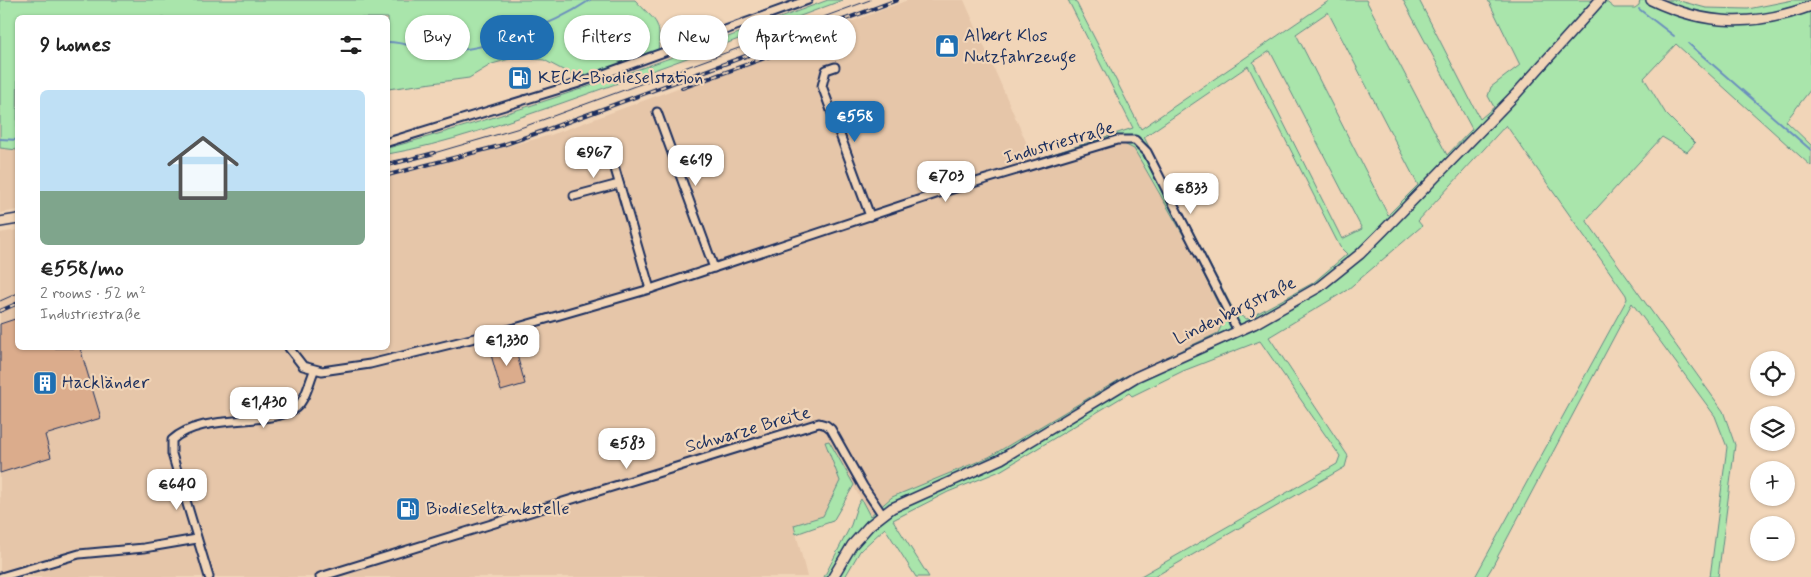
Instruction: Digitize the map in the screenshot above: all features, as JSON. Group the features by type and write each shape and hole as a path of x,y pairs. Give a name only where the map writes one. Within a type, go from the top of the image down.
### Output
{"main road":[{"name":"Lindenbergstraße","path":"833,577 852,545 882,514 914,497 1001,460 1136,377 1238,331 1301,299 1360,254 1516,94 1600,0"},
{"path":"1651,0 1685,14 1725,22 1768,19 1811,6"},
{"path":"0,222 15,220"}],"street":[{"path":"390,141 576,84 808,0"},
{"path":"835,66 826,70 822,86 870,216"},
{"path":"657,112 714,268"},
{"name":"Industriestraße","path":"314,370 340,369 370,364 515,328 650,289 870,216 1116,140 1135,140 1147,152 1238,331"},
{"path":"611,156 650,289"},
{"path":"574,196 619,184"},
{"path":"208,577 172,454 172,440 180,433 196,426 274,416 296,408 306,392 314,370 303,366 291,350"},
{"name":"Schwarze Breite","path":"320,577 820,423 831,429 882,514"},
{"path":"1,577 79,554 144,548 196,539"}],"shaded area":[{"path":"908,0 964,0 1037,167 1122,143 1134,149 1189,245 1225,318 1218,333 1124,377 989,457 892,497 870,516 829,441 825,442 841,481 823,516 794,525 807,577 0,577 0,233 15,230 15,350 390,350 390,176 551,135 752,60 856,60 856,20"},
{"path":"0,148 15,150 15,210 0,213"}],"green space":[{"path":"0,0 635,0 650,15 564,15 564,60 632,60 578,78 544,60 554,60 554,15 480,15 480,60 506,60 492,64 469,78 390,89 390,15 15,15 15,150 0,148"},
{"path":"828,0 843,0 803,15 787,15"},
{"path":"1068,0 1075,0 1141,129 1330,0 1366,0 1447,155 1472,129 1403,0 1419,0 1480,119 1494,107 1488,96 1491,87 1520,65 1488,0 1604,0 1614,8 1635,8 1639,5 1640,0 1676,0 1706,8 1748,9 1793,0 1811,0 1811,89 1786,121 1811,145 1811,166 1676,44 1644,78 1666,114 1695,143 1687,152 1662,137 1586,220 1723,411 1735,445 1718,577 1710,577 1727,447 1715,416 1632,303 1491,569 1486,577 1475,577 1627,299 1506,125 1418,221 1422,226 1347,290 1269,337 1348,456 1345,467 1154,577 1139,577 1337,464 1340,456 1260,341 1183,371 1132,396 1129,393 1000,471 948,492 893,520 929,577 916,577 885,528 860,551 845,577 824,577 851,525 861,499 870,516 892,497 989,457 1124,377 1218,333 1225,318 1189,245 1134,149 1122,143 1037,168 1034,160 1133,128","holes":["1328,12 1418,185 1388,215 1296,34","1270,51 1362,229 1342,239 1253,62","1248,66 1340,247 1347,254 1313,283 1247,319 1235,313 1144,137"]},
{"path":"650,15 658,27 658,51 650,54"},
{"path":"738,33 738,39 728,43 728,37"},
{"path":"664,60 681,60 476,132 390,154 390,147 554,98"},
{"path":"829,441 854,485 833,521 796,534 794,525 823,516 840,481 825,442"}],"building":[{"path":"952,167 953,172 957,173 957,179 954,180 952,178 935,183 932,173"},
{"name":"Hackländer","path":"15,319 15,350 81,350 101,418 45,435 51,457 0,473 0,324"},
{"path":"514,344 525,384 501,391 490,351"}],"waterway":[{"path":"390,42 440,51 477,47 538,27 557,19 590,0"},
{"path":"1639,9 1674,36"},
{"path":"1689,44 1811,150"},
{"path":"0,139 15,140"}],"tram line":[{"path":"390,162 434,153 523,127 870,0"},
{"path":"0,301 15,294"}],"railway":[{"path":"390,174 503,145 897,0"},
{"path":"682,88 759,60"},
{"path":"390,164 434,153"},
{"path":"0,311 15,304"}],"place":[{"name":"Albert Klos Nutzfahrzeuge","path":"947,46"},
{"name":"KECK-Biodieselstation","path":"520,78"},
{"name":"Hackländer","path":"45,383"},
{"name":"Biodieseltankstelle","path":"408,509"}]}
